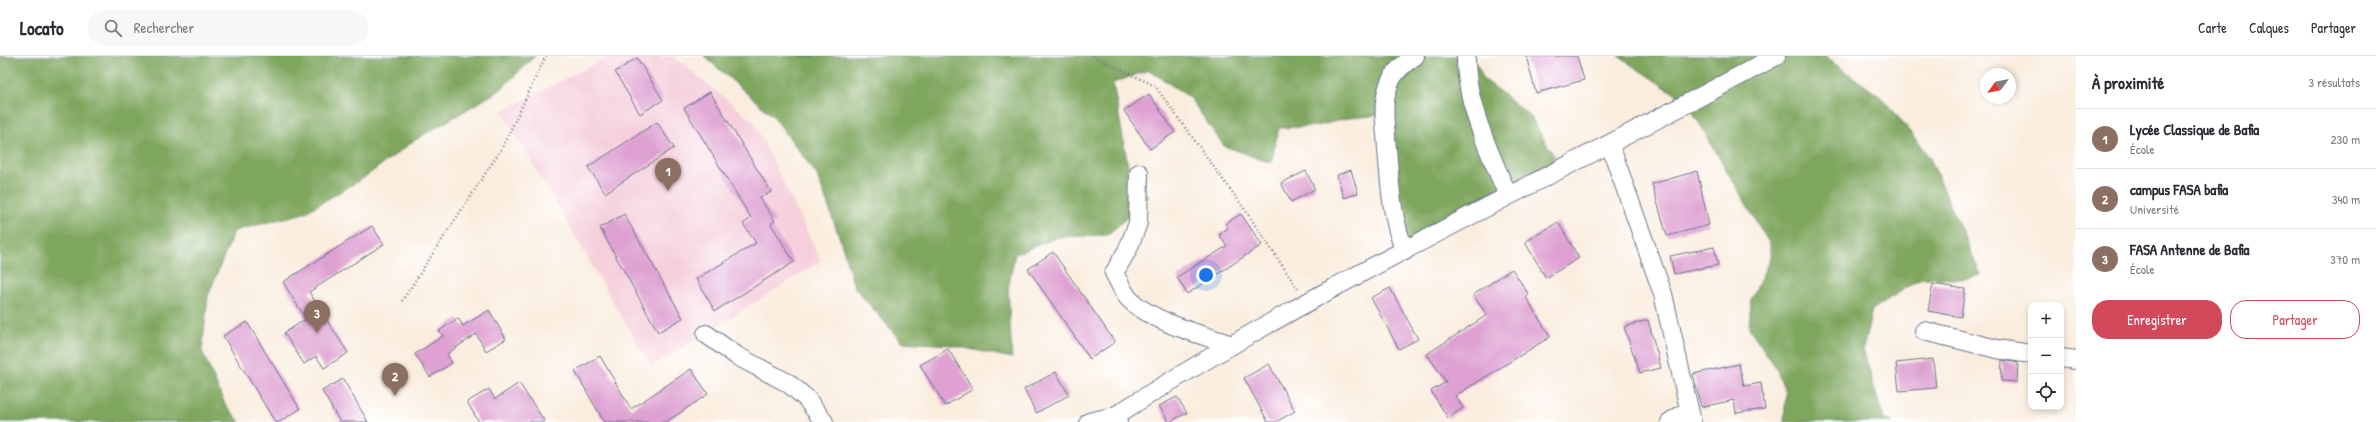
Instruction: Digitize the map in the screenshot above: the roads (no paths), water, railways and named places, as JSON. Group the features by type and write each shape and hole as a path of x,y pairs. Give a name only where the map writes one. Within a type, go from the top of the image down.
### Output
{"street":[{"path":"1405,251 1397,224 1390,184 1384,114 1386,91 1394,74 1415,56"},
{"path":"1466,56 1472,102 1478,121 1508,195"},
{"path":"1089,422 1117,419 1232,345 1508,195 1610,145 1776,56"},
{"path":"1610,145 1663,294 1691,416 1670,422"},
{"path":"1138,173 1138,223 1128,249 1114,273 1129,299 1146,311 1179,327 1232,345"},
{"path":"1924,331 1997,349 2028,354"},
{"path":"706,334 737,356 788,383 806,398 824,422"},
{"path":"2064,358 2076,360"}],"place":[{"name":"Lycée Classique de Bafia","path":"668,191"},
{"name":"FASA Antenne de Bafia","path":"317,333"},
{"name":"campus FASA bafia","path":"395,396"}]}
